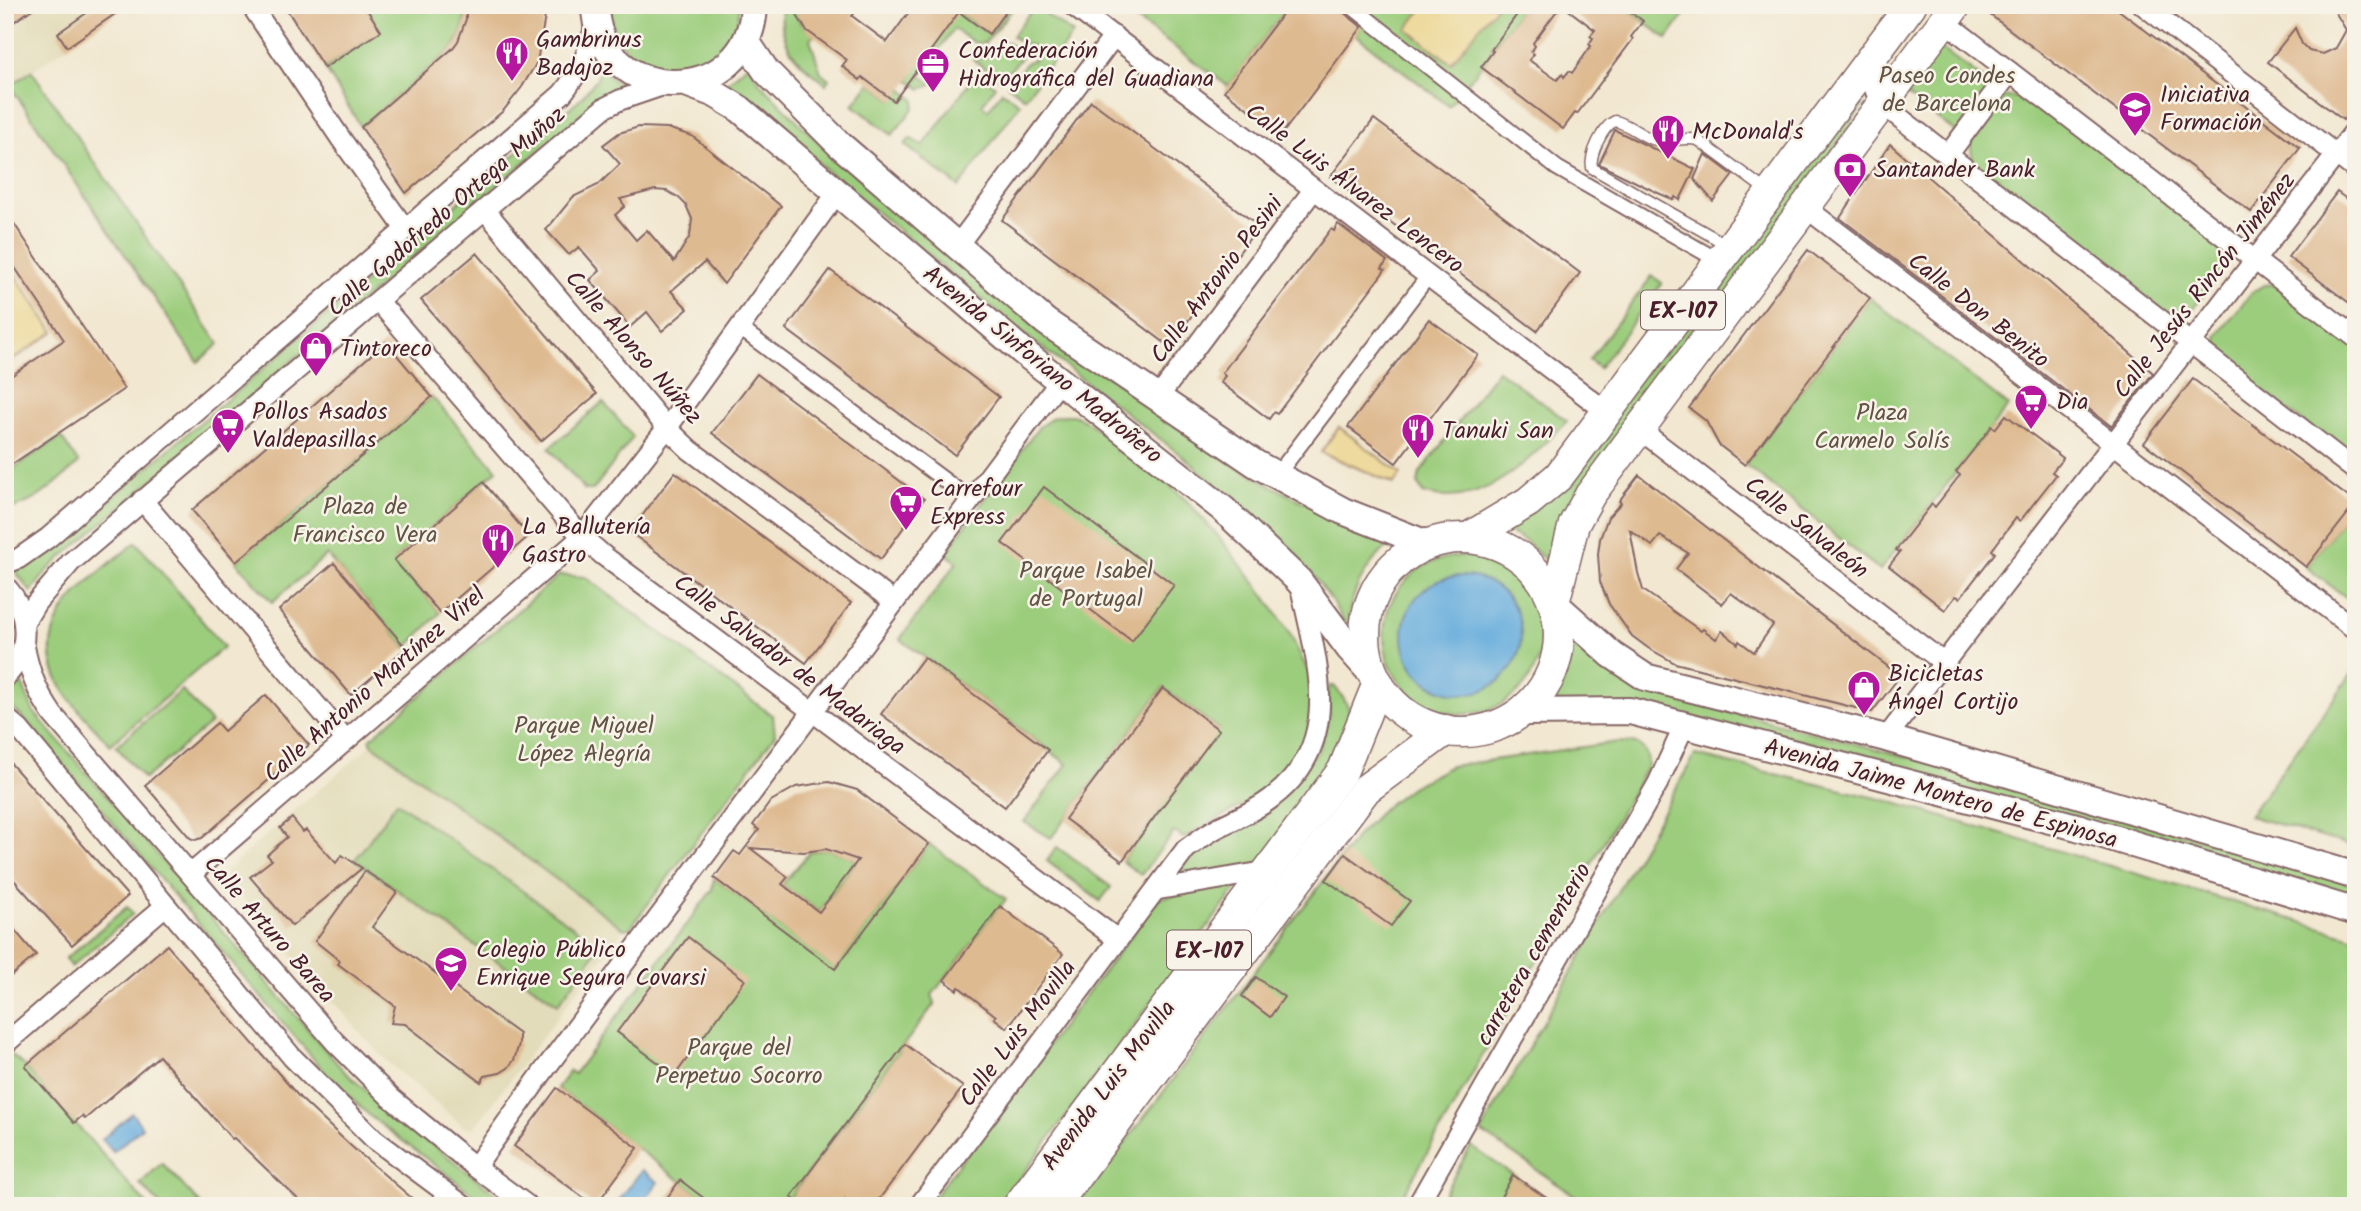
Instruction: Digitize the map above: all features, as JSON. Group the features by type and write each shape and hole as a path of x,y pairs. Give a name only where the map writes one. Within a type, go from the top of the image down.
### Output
{"main road":[{"path":"676,84 706,78 718,72 738,53 751,29 754,5"},
{"name":"EX-107","path":"1468,538 1528,502 1559,476 1911,5"},
{"name":"Avenida Sinforiano Madroñero","path":"596,13 607,47 621,64 642,78 715,94 740,109 1022,351 1223,509 1299,581 1376,679"},
{"name":"EX-107","path":"1554,603 1574,524 1590,495 1950,13"},
{"name":"Avenida Sinforiano Madroñero","path":"746,41 766,71 840,145 1046,322 1256,464 1343,511 1427,544"},
{"name":"EX-107","path":"1468,538 1492,542 1521,557 1543,581 1554,603 1559,627 1556,660 1543,689 1521,712 1493,727 1462,732 1431,727 1403,712 1391,702 1376,679 1365,646 1365,630 1371,599 1378,585 1399,560 1427,544 1443,539 1468,538"},
{"name":"Avenida Jaime Montero de Espinosa","path":"1554,603 1612,655 1645,677 1886,738 2356,876"},
{"name":"Avenida Luis Movilla","path":"1018,1206 1343,770 1376,679"},
{"name":"Avenida Jaime Montero de Espinosa","path":"1521,712 1630,710 2077,827 2356,912"},
{"name":"Avenida Luis Movilla","path":"1054,1206 1366,789 1446,730"}],"street":[{"path":"251,5 406,230"},
{"name":"Calle Luis Álvarez Lencero","path":"1072,5 1607,412"},
{"path":"1350,5 1557,168 1725,254"},
{"path":"2151,6 2356,170"},
{"name":"Calle Godofredo Ortega Muñoz","path":"5,564 18,559 48,538 562,94 589,53 596,13"},
{"path":"1950,13 2010,72 2356,338"},
{"path":"957,246 1114,36"},
{"path":"1873,57 1871,74 1874,91 1882,104 2356,471"},
{"path":"1948,155 2010,72"},
{"name":"Calle Godofredo Ortega Muñoz","path":"24,623 36,603 71,562 604,108 676,84"},
{"name":"Calle Jesús Rincón Jiménez","path":"1886,738 2356,129"},
{"name":"Calle Antonio Pesini","path":"1157,399 1314,188"},
{"name":"Calle Antonio Martínez Virel","path":"191,874 582,537 741,329 837,193"},
{"name":"Calle Don Benito","path":"1805,207 2356,630"},
{"name":"Calle Alonso Núñez","path":"485,210 667,428 690,450 894,602"},
{"path":"1277,475 1429,275"},
{"name":"Calle Salvador de Madariaga","path":"379,302 582,537 1117,939"},
{"path":"741,329 971,500"},
{"path":"475,1167 543,1072 1060,381"},
{"name":"Calle Salvaleón","path":"1639,429 1944,663"},
{"path":"142,500 346,740"},
{"name":"Calle Luis Movilla","path":"919,1206 1186,849 1216,829 1249,813 1288,785 1311,749 1320,716 1321,686 1299,581"},
{"path":"5,586 19,605 24,623"},
{"name":"Calle Arturo Barea","path":"24,623 24,645 29,669 38,694 53,715 335,1042 391,1098 475,1167 528,1206"},
{"path":"5,677 18,660 24,645"},
{"path":"5,717 20,730 292,1057 374,1139 464,1206"},
{"name":"carretera cementerio","path":"1418,1206 1658,783 1685,724"},
{"path":"1156,890 1268,871"},
{"path":"5,1044 165,906"}],"lane":[{"path":"1725,254 1594,170 1591,165 1592,156 1608,126 1615,121 1620,122 1659,141 1698,139 1770,193"}],"shaded area":[{"path":"5,5 128,5 5,89"},
{"name":"Colegio Público Enrique Segura Covarsi","path":"372,744 624,929 474,1128 465,1128 382,1057 225,879 225,870"}],"green space":[{"path":"364,5 465,5 465,11 461,34 452,49 361,127 325,68 380,31"},
{"path":"609,5 739,5 734,33 719,54 699,66 676,70 652,66 631,54 616,34"},
{"path":"782,5 796,5 800,23 814,35 810,39 821,73 829,79 826,84 791,51 783,31"},
{"path":"1010,5 1016,5 985,43 975,43 954,29 920,75 932,84 921,89 909,80 952,7 989,34"},
{"path":"1124,5 1289,5 1228,86 1122,9"},
{"path":"1334,5 1524,5 1491,49 1493,51 1449,106 1356,35 1362,26"},
{"path":"1622,5 1691,5 1667,39"},
{"path":"1035,6 1073,34 1025,98 1008,85 1027,62 1035,59 1037,51 1012,36"},
{"path":"1007,42 1020,52 1021,58 1001,80 973,59 991,55"},
{"name":"Paseo Condes de Barcelona","path":"1938,46 1992,86 1957,133 1903,92"},
{"path":"748,64 760,83 826,150 1029,318 1238,468 1392,543 1374,561 1360,581 1351,603 1347,628 1313,575 1191,463 1019,330 828,172 762,109 724,86"},
{"path":"601,66 612,79 626,89 613,92 592,105 62,557 31,592 15,571 53,548 581,98 597,78"},
{"path":"32,71 219,344 198,362 10,86"},
{"path":"977,72 995,86 982,105 988,110 1002,91 1020,104 959,187 905,145 910,138 923,146"},
{"path":"870,83 893,100 902,89 915,100 914,108 892,135 853,105"},
{"name":"Paseo Condes de Barcelona","path":"2032,96 2219,241 2227,253 2227,263 2189,314 2175,317 2161,313 1974,169 1970,143 2003,97"},
{"path":"1852,103 1864,104 1553,568 1526,541 1501,528"},
{"path":"1652,276 1662,283 1599,368 1589,360"},
{"path":"2276,284 2356,346 2356,463 2219,358 2217,336 2252,292 2264,285"},
{"name":"Plaza Carmelo Solís","path":"1870,298 2008,406 1880,570 1745,465"},
{"path":"1498,370 1567,421 1521,465 1485,489 1444,497 1423,493 1418,484 1420,473"},
{"name":"Plaza de Francisco Vera","path":"432,397 497,470 395,559 440,613 406,648 327,555 272,602 236,562"},
{"path":"603,402 633,437 593,490 585,490 549,448"},
{"name":"Parque Isabel de Portugal","path":"1064,415 1085,420 1159,476 1188,502 1265,596 1289,632 1311,677 1313,691 1308,732 1295,761 1259,796 1184,838 1174,832 1141,875 1122,861 1218,729 1163,688 1051,838 1024,822 1067,764 900,639 957,562 945,553 1039,427 1054,417"},
{"path":"61,437 79,463 36,498 5,510 5,474"},
{"path":"2356,503 2356,603 2355,604 2306,567"},
{"path":"136,542 224,647 110,745 64,691 53,667 51,644 56,624 67,605 82,588"},
{"path":"1463,556 1493,562 1519,579 1536,605 1542,635 1536,665 1519,691 1493,708 1463,714 1433,708 1407,691 1390,665 1384,635 1390,605 1407,579 1433,562"},
{"name":"Parque Miguel López Alegría","path":"559,575 585,577 773,716 775,735 630,928 624,929 372,744 370,739"},
{"path":"1574,643 1610,672 1651,691 2039,791 2356,885 2356,899 1551,702 1565,678"},
{"path":"2353,672 2356,674 2356,847 2249,816"},
{"path":"22,683 33,711 342,1069 382,1105 511,1206 489,1206 371,1117 330,1078 22,717 5,701"},
{"path":"1330,686 1334,686 1340,693 1349,711 1347,740 1260,864 1182,876 1178,874 1191,855 1316,754 1328,721"},
{"path":"182,690 211,723 144,779 116,746"},
{"path":"1618,742 1631,743 1644,749 1648,765 1397,1206 1077,1206 1359,834 1384,808 1411,787 1451,766"},
{"path":"1695,755 1885,800 2356,938 2356,1206 1590,1206 1481,1132"},
{"path":"397,802 600,946 558,1004 355,860"},
{"name":"Parque del Perpetuo Socorro","path":"929,844 1006,899 932,995 935,1003 791,1196 803,1206 714,1206 557,1088 570,1071 574,1074 712,890 714,878 835,968"},
{"path":"1057,847 1111,887 1100,901 1047,861"},
{"path":"826,849 849,856 856,862 819,912 782,884 810,852"},
{"path":"1236,884 1236,889 999,1206 927,1206 1159,898"},
{"path":"127,907 133,914 71,967 65,959"},
{"path":"9,1053 25,1066 148,1206 5,1206 5,1056"},
{"path":"1471,1146 1558,1206 1437,1206"},
{"path":"162,1163 202,1206 161,1206 140,1184"}],"sand":[{"path":"1425,5 1497,5 1451,63 1407,29"},
{"path":"5,261 54,332 5,365"},
{"path":"1339,427 1401,474 1394,484 1321,452"}],"water":[{"path":"1462,576 1485,580 1504,593 1517,612 1521,635 1517,658 1504,677 1485,690 1462,694 1439,690 1420,677 1407,658 1403,635 1407,612 1420,593 1439,580"},
{"path":"132,1113 142,1127 113,1152 102,1139"},
{"path":"642,1170 658,1182 641,1206 621,1206 617,1203"}],"building":[{"path":"5,5 38,5 5,28"},
{"path":"98,5 128,5 67,47 58,33"},
{"path":"284,5 364,5 381,31 324,68"},
{"path":"466,5 547,5 537,62 503,111 406,193 361,127 452,49 466,19"},
{"path":"795,5 861,5 852,16 887,42 914,5 1010,5 989,34 959,12 894,101 842,66 847,60 806,30"},
{"path":"1289,5 1334,5 1362,27 1282,134 1224,91"},
{"path":"1524,5 1561,5 1533,43 1535,46 1531,52 1534,54 1529,60 1557,80 1562,74 1564,77 1569,71 1572,73 1591,46 1589,44 1593,38 1590,36 1595,30 1562,5 1622,5 1643,21 1631,37 1633,39 1563,129 1481,67"},
{"path":"1977,5 2112,5 2300,148 2251,212"},
{"path":"2331,5 2356,5 2356,103 2343,120 2268,62 2295,28 2302,44 2309,51 2323,54 2336,48 2346,30"},
{"path":"1091,101 1259,226 1169,346 1002,220"},
{"path":"1374,119 1580,273 1537,331 1330,177"},
{"path":"639,127 667,128 692,136 781,206 724,284 705,262 671,291 688,309 662,331 647,312 630,327 590,280 600,271 579,247 569,255 546,230 573,197 598,185 620,164 603,145 619,133","holes":["655,190 667,191 686,205 692,219 690,236 674,262 647,230 636,240 615,215 625,206 620,199"]},
{"path":"1615,130 1695,169 1680,200 1656,192 1599,164"},
{"path":"1890,144 2153,373 2111,426 1840,218"},
{"path":"1705,154 1733,175 1713,201 1694,179"},
{"path":"2337,192 2356,206 2356,308 2288,257"},
{"path":"5,210 124,389 5,469 5,380 64,340 5,253"},
{"path":"1338,224 1387,261 1382,268 1385,270 1277,414 1274,412 1269,419 1220,382 1225,376 1222,373 1331,229 1334,231"},
{"path":"1808,250 1870,298 1745,465 1719,445 1706,421 1689,408"},
{"path":"477,253 597,394 541,441 421,300"},
{"path":"830,270 999,397 955,455 786,329"},
{"path":"1429,319 1478,355 1396,463 1348,427"},
{"path":"386,342 432,397 236,562 192,510"},
{"path":"757,374 924,499 881,559 712,433"},
{"path":"2193,379 2356,503 2306,567 2144,443"},
{"path":"2006,415 2063,458 2052,472 2056,475 2020,521 2016,518 1992,550 1995,553 1960,598 1956,596 1945,610 1889,566 1900,552 1896,550 1932,504 1935,507 1960,475 1956,472 1992,426 1995,429"},
{"path":"675,472 851,603 806,663 630,532"},
{"path":"1639,475 1900,676 1872,712 1675,663 1648,648 1632,636 1609,604 1600,582 1600,539 1608,517 1621,503 1619,501","holes":["1630,530 1652,546 1660,536 1688,553 1676,569 1722,604 1731,593 1773,625 1754,652 1722,631 1716,639 1703,629 1701,631 1643,590"]},
{"path":"483,482 529,536 440,613 394,560"},
{"path":"1044,487 1174,585 1132,641 1002,543"},
{"path":"334,563 406,648 351,695 279,610"},
{"path":"924,657 1048,750 1005,807 881,714"},
{"path":"1163,688 1219,730 1122,861 1065,819"},
{"path":"266,695 309,745 202,838 190,838 145,785 217,723 224,731"},
{"path":"5,757 128,896 72,945 5,870"},
{"path":"829,782 857,790 929,844 835,969 714,878 734,851 740,855 759,830 753,825 771,801 796,787","holes":["750,848 804,852 826,849 858,860 819,912 782,884 788,877"]},
{"path":"292,818 336,863 342,855 362,868 292,926 250,877 272,860 267,855 287,837 280,828"},
{"path":"1345,854 1410,901 1391,926 1326,880"},
{"path":"365,871 397,892 372,927 519,1034 514,1060 508,1068 485,1076 481,1082 405,1024 391,1023 395,1006 338,964 340,961 315,941"},
{"path":"1000,906 1063,954 1007,1028 959,987 957,990 944,980"},
{"path":"5,919 36,955 5,981"},
{"path":"688,937 745,980 675,1075 617,1032"},
{"path":"167,945 300,1098 421,1206 305,1206 232,1139 159,1056 85,1119 82,1116 74,1123 25,1066"},
{"path":"1256,977 1284,997 1270,1017 1242,996"},
{"path":"905,1044 963,1087 874,1206 853,1206 845,1199 840,1206 803,1206 791,1197"},
{"path":"557,1088 638,1148 595,1206 514,1146"},
{"path":"1513,1175 1558,1206 1496,1206"},
{"path":"680,1180 714,1206 661,1206"}],"place":[{"name":"Gambrinus Badajoz","path":"512,83"},
{"name":"Confederación Hidrográfica del Guadiana","path":"933,94"},
{"name":"Iniciativa Formación","path":"2135,138"},
{"name":"McDonald's","path":"1668,161"},
{"name":"Santander Bank","path":"1850,199"},
{"name":"Tintoreco","path":"316,378"},
{"name":"Dia","path":"2031,431"},
{"name":"Pollos Asados Valdepasillas","path":"228,455"},
{"name":"Tanuki San","path":"1418,460"},
{"name":"Carrefour Express","path":"906,532"},
{"name":"La Ballutería Gastro","path":"498,570"},
{"name":"Bicicletas Ángel Cortijo","path":"1864,717"},
{"name":"Colegio Público Enrique Segura Covarsi","path":"451,993"}]}
